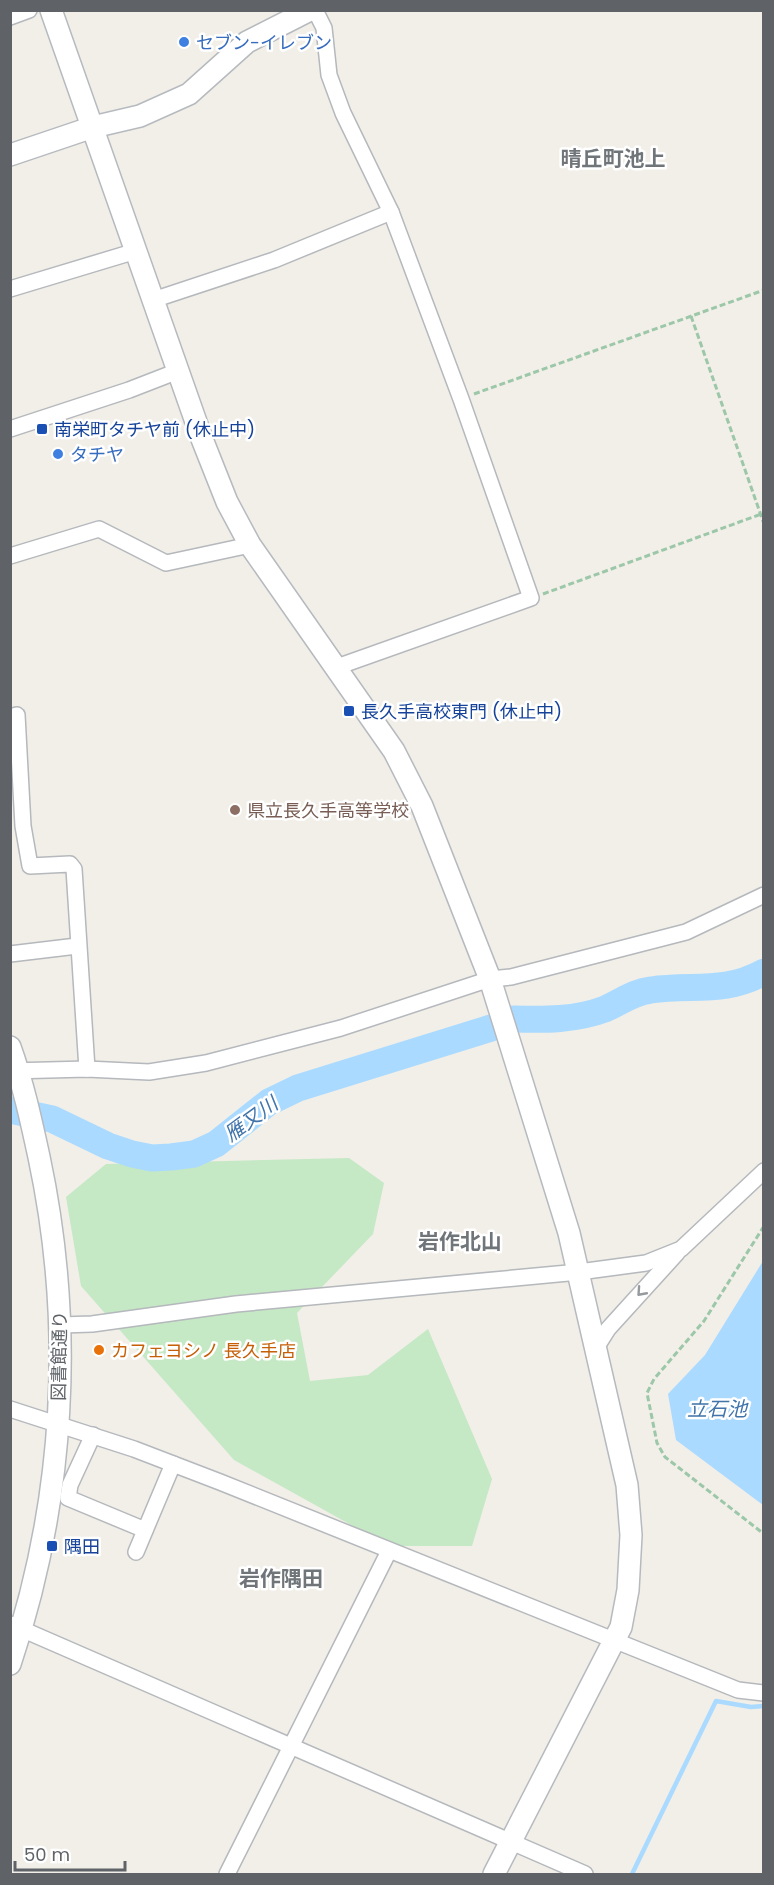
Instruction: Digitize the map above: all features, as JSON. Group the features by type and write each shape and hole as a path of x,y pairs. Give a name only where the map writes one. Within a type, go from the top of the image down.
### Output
{"street":[{"path":"10,17 29,10"},
{"path":"51,10 227,502 250,545 394,751 422,806 490,979 546,1156 579,1272 627,1485 631,1535 628,1590 621,1627 494,1875"},
{"path":"10,155 93,127 140,116 189,94 247,42 310,10"},
{"path":"315,10 324,28 329,75 343,113 391,213 461,399 531,598 334,668"},
{"path":"153,300 274,260 391,213"},
{"path":"10,289 136,251"},
{"path":"10,429 129,390 178,370"},
{"path":"11,553 99,529 166,563 250,545"},
{"path":"10,717 17,715 23,826 30,866 70,864 74,868 87,1069"},
{"path":"15,1071 87,1069 149,1072 206,1063 341,1028 490,979 511,977 686,932 764,895"},
{"path":"10,954 78,946"},
{"name":"図書館通り","path":"10,1047 15,1071 26,1098 52,1229 61,1324 58,1424 52,1490 42,1547 16,1626 10,1664"},
{"path":"596,1348 608,1329 681,1249 764,1171"},
{"path":"61,1324 92,1324 236,1304 376,1289 579,1272 646,1263 681,1249"},
{"path":"10,1409 93,1435 173,1464 738,1690 764,1693"},
{"path":"93,1435 70,1485 68,1498 145,1530"},
{"path":"136,1552 173,1464"},
{"path":"227,1875 389,1551"},
{"path":"16,1626 585,1875"}],"path":[{"path":"461,399 764,290"},
{"path":"691,316 764,524"},
{"path":"531,598 762,513"},
{"path":"764,1226 704,1321 654,1379 647,1393 657,1443 665,1457 764,1534"}],"green space":[{"path":"349,1158 384,1183 373,1234 297,1313 310,1381 368,1375 428,1329 492,1479 472,1546 389,1546 234,1460 81,1286 66,1197 106,1164"}],"water":[{"name":"立石池","path":"763,1261 763,1505 676,1440 668,1394 705,1355"}],"waterway":[{"name":"雁又川","path":"514,1019 548,1019 594,1013 645,991 722,986 749,979 764,972"},
{"name":"雁又川","path":"10,1110 52,1119 108,1146 132,1154 152,1158 194,1154 216,1144 269,1102 298,1088 491,1028"},
{"path":"632,1874 716,1701 751,1707 764,1706"}],"place":[{"name":"セブン-イレブン","path":"184,42"},
{"name":"南栄町タチヤ前 (休止中)","path":"42,429"},
{"name":"タチヤ","path":"58,454"},
{"name":"長久手高校東門 (休止中)","path":"349,711"},
{"name":"県立長久手高等学校","path":"235,810"},
{"name":"カフェヨシノ 長久手店","path":"99,1350"},
{"name":"隅田","path":"52,1546"}],"district":[{"name":"晴丘町池上","path":"613,158"},
{"name":"岩作北山","path":"460,1241"},
{"name":"岩作隅田","path":"281,1578"}]}
